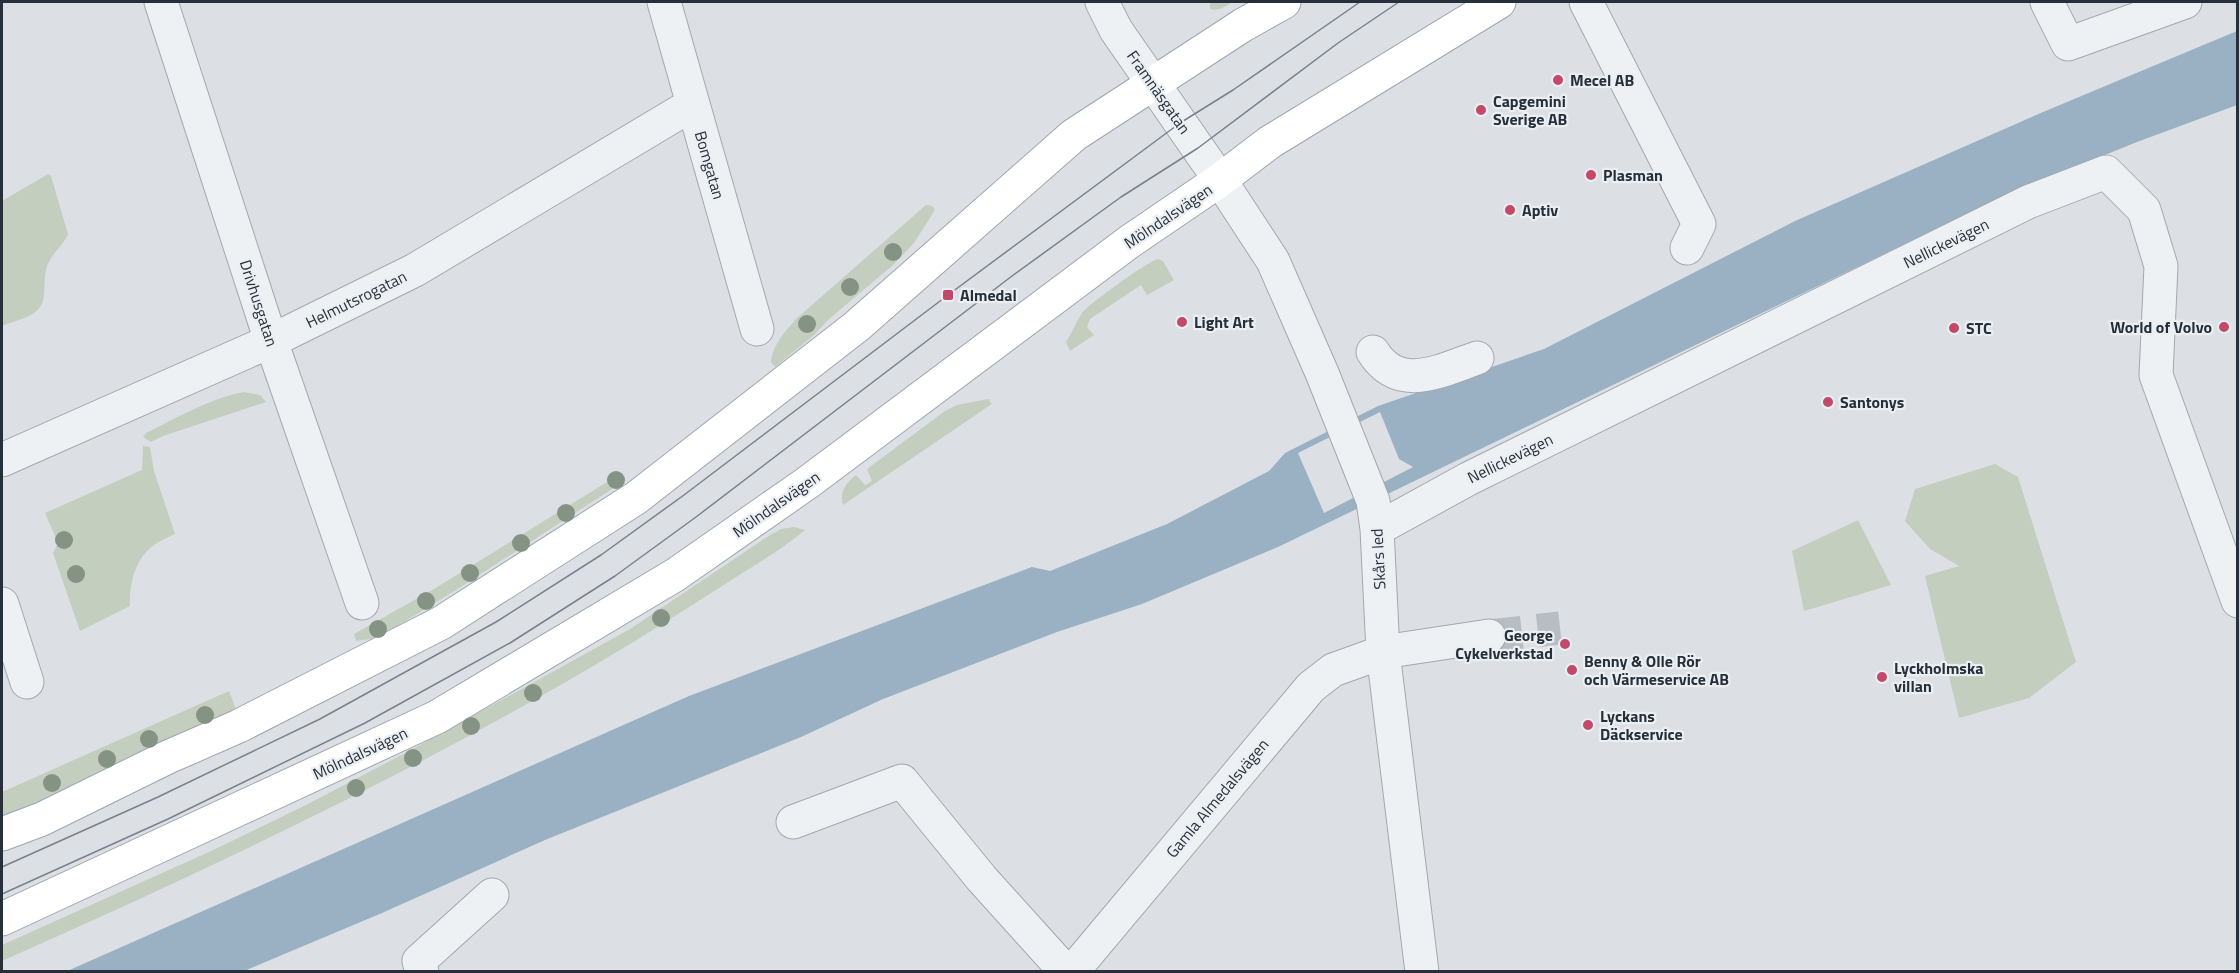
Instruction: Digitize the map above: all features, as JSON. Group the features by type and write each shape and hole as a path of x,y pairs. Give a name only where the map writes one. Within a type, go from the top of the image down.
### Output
{"main road":[{"path":"2,834 42,819 168,757 239,726 441,623 636,498 857,326 1074,135 1284,2"},
{"name":"Mölndalsvägen","path":"2,919 437,717 675,575 807,483 1129,242 1220,180 1289,129 1499,2"}],"street":[{"name":"Drivhusgatan","path":"161,2 271,341 362,603"},
{"name":"Bomgatan","path":"664,2 756,329"},
{"name":"Framnäsgatan","path":"1102,2 1116,30 1220,180"},
{"path":"1586,2 1699,224 1687,248"},
{"path":"2048,2 2057,47 2185,2"},
{"name":"Helmutsrogatan","path":"2,460 271,341 415,270 693,104"},
{"name":"Nellickevägen","path":"1375,515 1468,479 2017,208 2106,172 2144,210 2161,266 2156,375 2238,601"},
{"name":"Skårs led","path":"1220,180 1273,261 1322,373 1375,515 1383,652 1422,972"},
{"path":"1373,352 1380,363 1397,374 1413,376 1432,375 1477,358"},
{"path":"2,604 27,682"},
{"name":"Gamla Almedalsvägen","path":"1072,972 1311,687 1334,670 1383,652 1489,636"},
{"path":"793,822 902,781 982,879 1066,972"},
{"path":"422,972 419,961 492,895"}],"green space":[{"path":"1210,2 1233,2 1216,10 1210,9"},
{"path":"48,174 51,176 68,234 47,266 43,302 39,308 29,316 2,326 2,201"},
{"path":"926,205 932,206 935,210 914,243 893,265 775,367 771,362 774,350 784,333 797,318"},
{"path":"1158,259 1163,261 1174,280 1147,295 1141,285 1090,319 1087,327 1094,335 1070,351 1066,342 1082,313 1119,283"},
{"path":"244,392 260,395 266,402 151,442 143,437 146,433 194,409"},
{"path":"988,399 992,404 843,505 844,488 856,475 865,485 872,481 867,469 945,411 957,405"},
{"path":"143,446 150,447 154,471 175,534 154,545 142,557 134,572 130,606 80,631 53,553 58,543 45,513 142,470"},
{"path":"1995,464 2018,477 2076,662 2029,698 1959,718 1925,576 1959,566 1930,549 1905,521 1915,489"},
{"path":"615,477 620,484 456,590 378,638 356,641 354,634 434,589"},
{"path":"1858,520 1891,585 1804,611 1792,551"},
{"path":"794,527 805,530 765,559 634,641 458,742 232,856 2,961 2,945 211,851 411,750 630,629 767,537 781,529"},
{"path":"229,691 236,709 73,787 2,817 2,792"}],"water":[{"path":"2237,31 2237,105 2008,194 1278,547 1142,604 1057,632 883,699 801,737 545,840 382,913 244,971 65,972 689,696 1032,567 1050,571 1167,524 1269,471 1285,453 1378,406 1544,349 1795,221 2043,112"}],"pier":[{"path":"1380,412 1399,459 1413,467 1324,513 1298,453"}],"tunnel":[{"path":"1489,636 1560,628"}],"tram line":[{"path":"2,867 158,797 320,719 496,622 601,555 1180,123 1233,90 1360,2"},
{"path":"2,894 168,819 365,723 510,643 615,576 1012,276 1121,197 1198,148 1338,43 1399,2"}],"place":[{"name":"Mecel AB","path":"1558,80"},
{"name":"Capgemini Sverige AB","path":"1481,110"},
{"name":"Plasman","path":"1591,175"},
{"name":"Aptiv","path":"1510,210"},
{"name":"Almedal","path":"948,295"},
{"name":"Light Art","path":"1182,322"},
{"name":"World of Volvo","path":"2224,327"},
{"name":"STC","path":"1954,328"},
{"name":"Santonys","path":"1828,402"},
{"name":"George Cykelverkstad","path":"1565,644"},
{"name":"Benny & Olle Rör och Värmeservice AB","path":"1572,670"},
{"name":"Lyckholmska villan","path":"1882,677"},
{"name":"Lyckans Däckservice","path":"1588,725"}]}
